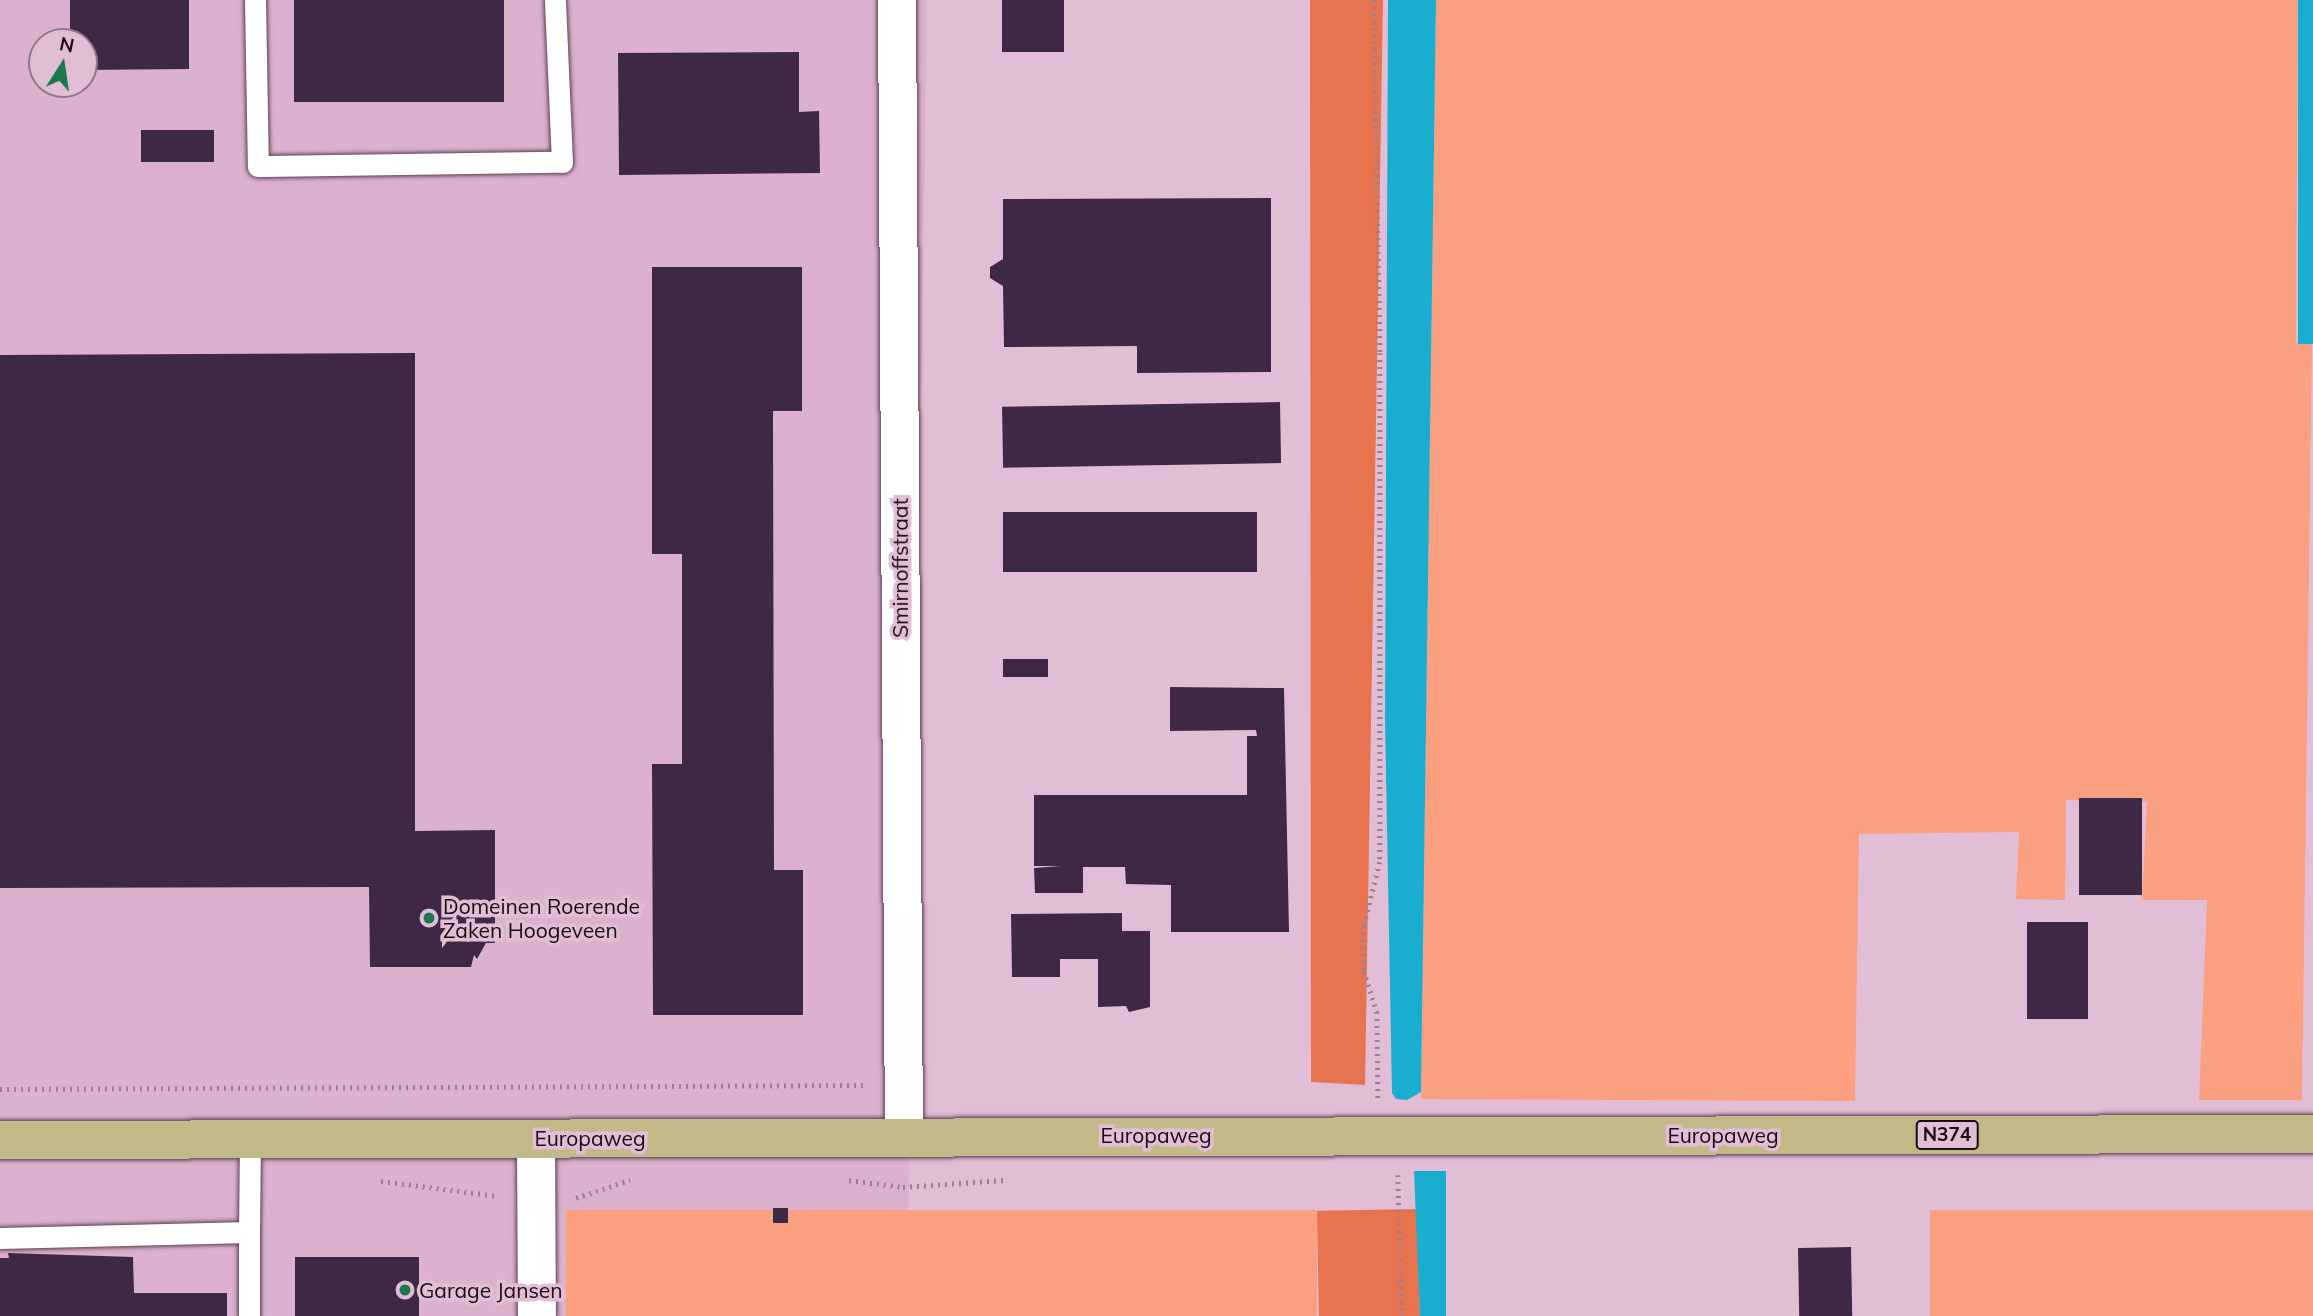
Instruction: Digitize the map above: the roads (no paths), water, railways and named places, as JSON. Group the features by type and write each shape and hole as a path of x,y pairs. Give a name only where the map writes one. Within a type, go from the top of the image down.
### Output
{"main road":[{"name":"Europaweg","path":"0,1140 2313,1134"}],"street":[{"name":"Smirnoffstraat","path":"897,0 904,1136"},
{"path":"536,1139 537,1316"}],"lane":[{"path":"255,0 258,166 562,162 555,0"},
{"path":"249,1316 250,1139"},
{"path":"0,1238 249,1232"}],"water":[{"path":"1388,0 1436,0 1421,1092 1407,1100 1396,1099 1392,1093 1385,721"},
{"path":"2298,0 2313,0 2313,344 2298,344"},
{"path":"1414,1171 1446,1171 1446,1316 1420,1316"}],"place":[{"name":"Domeinen Roerende Zaken Hoogeveen","path":"429,918"},
{"name":"Garage Jansen","path":"405,1290"}]}
